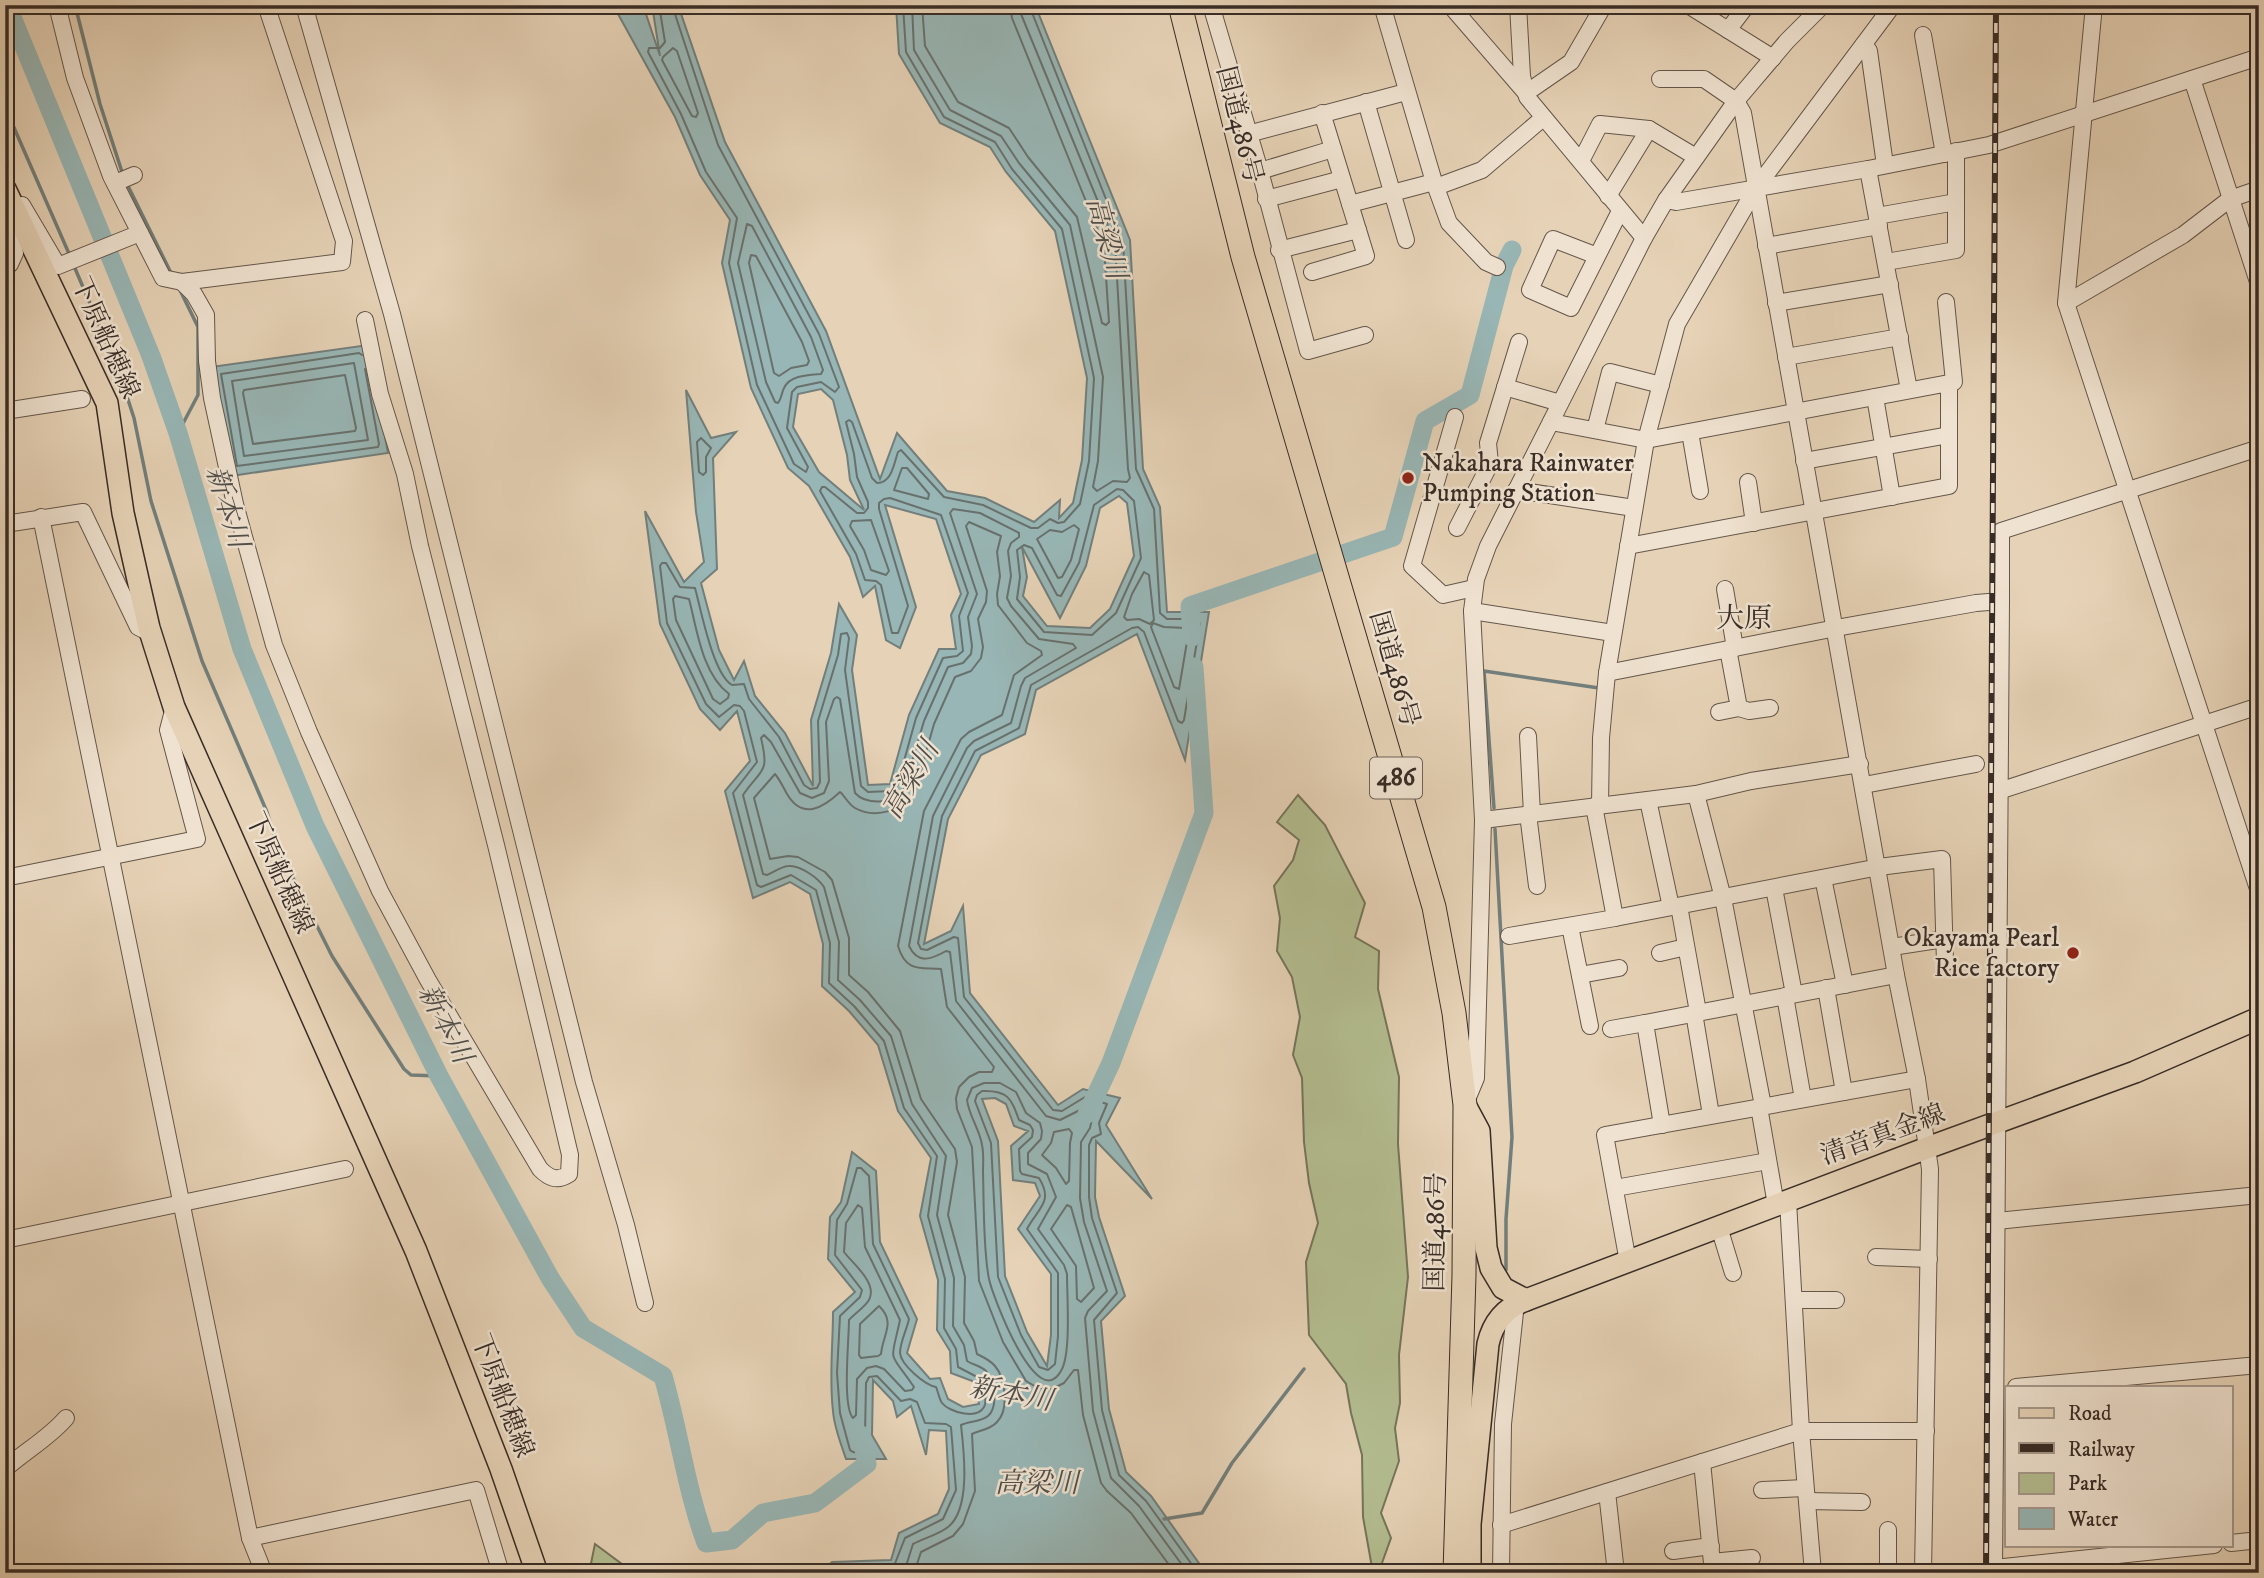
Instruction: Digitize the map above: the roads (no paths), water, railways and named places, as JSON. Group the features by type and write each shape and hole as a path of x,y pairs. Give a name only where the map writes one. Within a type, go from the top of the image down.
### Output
{"highway":[{"name":"国道486号","path":"1180,5 1243,257 1434,907 1454,1013 1465,1105 1464,1275 1456,1573"}],"main road":[{"name":"下原船穂線","path":"5,187 107,403 123,513 149,628 174,707 416,1251 501,1469 537,1573"},
{"name":"清音真金線","path":"1491,1334 1503,1313 1521,1302 2135,1072 2259,1018"},
{"path":"1456,1573 1470,1564 1470,1524 1491,1334 1494,1277 1486,1248 1479,1132 1465,1105"},
{"path":"1494,1277 1521,1302"}],"street":[{"path":"57,5 75,78 125,179 140,233 163,278 182,282 342,262 344,242 266,5"},
{"path":"304,5 395,327 561,992 645,1303"},
{"path":"1211,5 1308,351 1365,335"},
{"path":"1382,5 1406,92 1449,223 1486,262 1497,267"},
{"path":"1450,5 1644,238"},
{"path":"1518,5 1522,76 1526,93"},
{"path":"1526,93 1571,62 1604,5"},
{"path":"1688,5 1773,58"},
{"path":"1728,30 1746,5"},
{"path":"1479,1132 1476,1078 1483,820 1472,611 1474,588 1488,546 1644,238 1666,200 1736,101 1823,5"},
{"path":"1615,918 1597,806 1606,673 1610,633 1628,546 1631,508 1643,440 1657,384 1677,324 1756,188 1893,5"},
{"path":"2094,5 2066,303 2259,892"},
{"path":"1886,262 1956,250 1956,202 1950,153 1923,35"},
{"path":"1864,44 1869,51 1885,165"},
{"path":"1666,200 1676,202 1868,169 1996,143 2259,57"},
{"path":"1660,79 1704,79 1736,101 1743,113 1896,975 1917,1079 1930,1169 1923,1573"},
{"path":"2192,79 2259,285"},
{"path":"1248,134 1406,92"},
{"path":"1366,102 1406,240"},
{"path":"1312,272 1366,256 1322,113"},
{"path":"1350,204 1482,170 1542,118"},
{"path":"1581,162 1600,124 1649,129 1696,157"},
{"path":"1608,196 1649,129"},
{"path":"1259,171 1333,149"},
{"path":"1868,169 1909,390"},
{"path":"1266,199 1342,179"},
{"path":"5,187 12,188 58,265 140,233"},
{"path":"2066,303 2183,235 2230,199 2259,189"},
{"path":"1766,246 1956,202"},
{"path":"1597,256 1553,239 1530,290 1571,308 1620,211"},
{"path":"5,214 15,253 10,264 5,264"},
{"path":"1279,250 1358,230"},
{"path":"182,282 194,294 206,315 207,361 212,398 235,504 274,645 309,732 380,891 428,980 540,1169 547,1176 563,1178 569,1174 570,1155 493,833 420,546 405,474 380,394 365,320"},
{"path":"1776,303 1890,284"},
{"path":"1550,422 1643,440 1954,382 1946,302"},
{"path":"1786,356 1900,337"},
{"path":"1457,528 1490,464 1488,443 1519,342"},
{"path":"1595,430 1610,372 1657,384"},
{"path":"1628,546 1949,486 1949,383"},
{"path":"1505,387 1560,403"},
{"path":"1875,397 1892,497"},
{"path":"5,411 82,399"},
{"path":"1455,417 1412,566 1443,595 1474,588"},
{"path":"1690,432 1700,491"},
{"path":"1804,461 1949,435"},
{"path":"2205,1546 1994,1570 2001,1389 1997,1123 2001,531 2259,448"},
{"path":"1748,482 1754,523"},
{"path":"1516,491 1631,508"},
{"path":"5,524 81,511 85,513 100,552 138,627 144,630 149,628"},
{"path":"41,517 253,1537 264,1573"},
{"path":"1725,589 1739,708"},
{"path":"1606,673 1836,628 2001,601"},
{"path":"1472,611 1610,633"},
{"path":"1999,791 2259,706"},
{"path":"5,878 197,839 168,730 174,707"},
{"path":"1719,712 1739,708 1749,711 1770,708"},
{"path":"1528,736 1530,814 1537,886"},
{"path":"1483,820 1696,794 1751,781 1860,764"},
{"path":"1864,785 1976,764"},
{"path":"1696,794 1723,898 1745,1003 1768,1161 1782,1203 1795,1300 1801,1431 1813,1573"},
{"path":"1648,800 1686,947 1711,1115"},
{"path":"1509,936 1878,867 1942,859 1945,963"},
{"path":"1823,878 1845,985"},
{"path":"1774,888 1803,1099"},
{"path":"1570,926 1590,1026"},
{"path":"1892,947 1944,939"},
{"path":"1660,953 1686,947"},
{"path":"1580,975 1619,968"},
{"path":"1611,1029 1896,975"},
{"path":"1826,988 1844,1092"},
{"path":"1645,1023 1662,1125"},
{"path":"1465,1105 1476,1078"},
{"path":"1628,1262 1605,1135 1917,1079"},
{"path":"1615,1188 1768,1161"},
{"path":"5,1240 345,1169"},
{"path":"1997,1221 2259,1195"},
{"path":"1718,1227 1733,1273"},
{"path":"1876,1258 1929,1259"},
{"path":"1795,1300 1836,1300"},
{"path":"1501,1573 1503,1424 1521,1302"},
{"path":"2026,1386 2259,1365"},
{"path":"5,1469 66,1418"},
{"path":"1501,1525 1801,1431 1926,1431"},
{"path":"1702,1462 1712,1560"},
{"path":"253,1537 476,1490 501,1573"},
{"path":"1762,1490 1862,1502"},
{"path":"1607,1492 1616,1573"},
{"path":"1888,1530 1888,1573"},
{"path":"2232,1543 2259,1540"},
{"path":"1673,1551 1712,1560 1752,1558"}],"water":[{"name":"高梁川","path":"613,5 643,5 660,56 652,5 678,5 725,142 826,331 880,479 897,433 947,491 985,498 1034,522 1060,500 1059,518 1073,503 1082,460 1087,378 1055,231 1006,172 990,147 940,123 899,54 896,5 1035,5 1130,240 1143,469 1160,507 1167,612 1209,612 1185,760 1137,634 1036,690 1025,734 981,755 948,819 924,944 951,931 963,906 970,993 1058,1105 1083,1089 1120,1098 1106,1125 1152,1199 1096,1141 1095,1197 1125,1296 1101,1321 1109,1409 1126,1472 1151,1496 1206,1573 820,1573 832,1562 891,1560 899,1533 938,1514 949,1489 946,1431 929,1430 926,1455 911,1406 897,1417 893,1401 873,1380 872,1435 886,1459 846,1459 836,1429 831,1386 833,1312 855,1292 828,1259 830,1217 841,1202 852,1152 876,1171 880,1242 917,1319 907,1353 930,1379 940,1378 948,1399 963,1407 979,1404 975,1382 951,1373 950,1351 937,1330 938,1280 920,1216 931,1158 898,1111 878,1045 849,1011 822,986 823,944 810,894 790,882 753,898 725,791 750,761 737,711 720,730 700,709 660,624 645,511 684,582 704,562 696,512 686,390 711,438 736,432 713,458 717,569 701,583 719,650 734,680 744,661 755,696 785,733 813,786 811,720 831,653 839,604 857,635 852,670 868,785 890,784 909,715 939,649 956,649 951,615 961,594 936,519 885,505 916,607 900,648 886,640 875,586 863,597 850,557 809,486 788,468 751,388 722,263 730,220 700,175 675,117","holes":["821,389 833,400 847,455 850,480 864,510 819,472 793,427 798,394","1119,496 1127,503 1134,556 1110,609 1090,628 1047,626 1023,596 1027,577 1022,547 1060,618 1086,566 1100,508","995,1098 1006,1104 1014,1126 1028,1131 1011,1146 1013,1180 1035,1183 1040,1196 1018,1229 1051,1274 1051,1335 1047,1366 1027,1332 1005,1276 998,1141 982,1099"]},
{"path":"368,345 388,453 231,476 211,367"}],"waterway":[{"name":"新本川","path":"7,5 151,356 178,433 242,649 315,826 439,1076 550,1278 583,1328 663,1376 693,1502 706,1543 732,1540 763,1513 815,1503 867,1464 861,1435"},
{"path":"75,5 100,104 123,175"},
{"path":"5,107 70,256"},
{"path":"126,182 172,275"},
{"path":"1192,637 1190,606 1393,537 1425,421 1470,395 1504,266 1512,250"},
{"path":"74,266 118,369 134,418 151,501 202,661 267,812 278,848 332,956 404,1069 411,1075 439,1076"},
{"path":"178,433 198,395 198,327 179,288"},
{"path":"1087,1114 1111,1063 1204,813 1194,667"},
{"path":"1494,808 1484,671 1599,688 1599,685"},
{"path":"1495,829 1512,1137 1506,1219 1506,1270"},
{"path":"1164,1519 1202,1513 1232,1463 1304,1369"}],"railway":[{"path":"1986,1573 1996,5"}],"place":[{"name":"Nakahara Rainwater Pumping Station","path":"1408,478"},
{"name":"Okayama Pearl Rice factory","path":"2073,953"}],"district":[{"name":"大原","path":"1744,618"}]}
